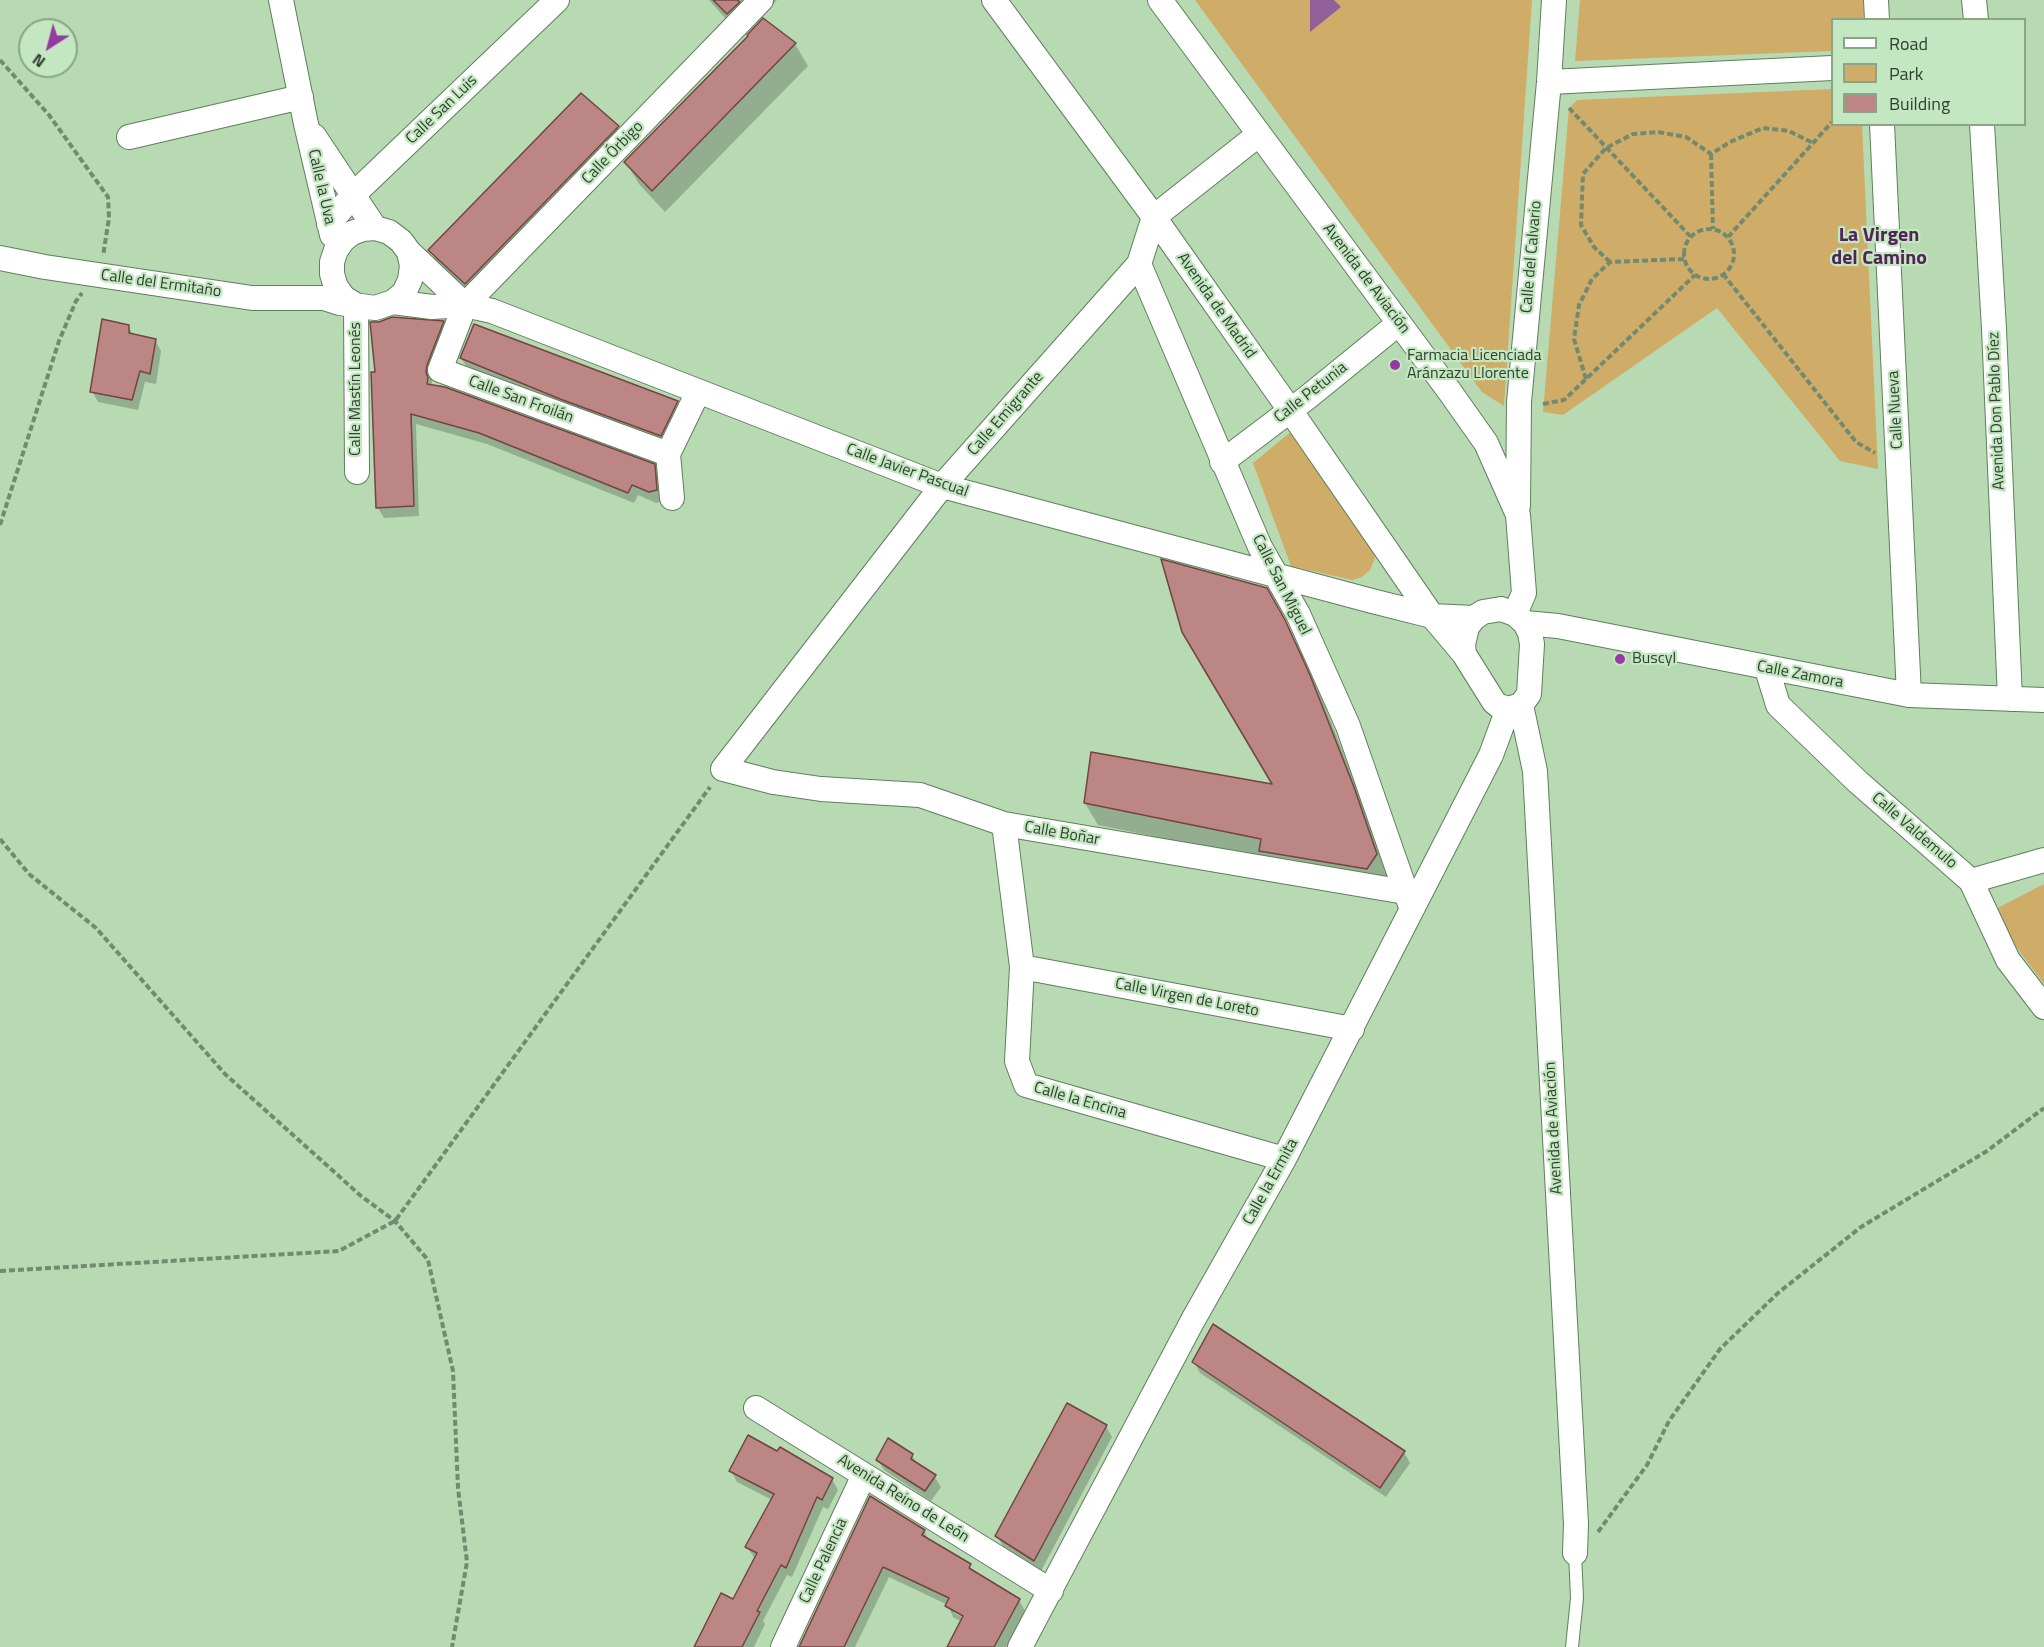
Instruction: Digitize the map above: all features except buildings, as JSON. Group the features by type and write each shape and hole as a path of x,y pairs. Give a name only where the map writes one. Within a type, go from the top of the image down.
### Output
{"street":[{"name":"Calle la Uva","path":"281,0 306,124 336,250"},
{"name":"Calle San Luis","path":"329,224 353,195 557,0"},
{"name":"Calle Órbigo","path":"465,305 761,0"},
{"name":"Avenida de Madrid","path":"994,0 1154,217 1432,616"},
{"name":"Avenida de Aviación","path":"1160,0 1486,443 1518,515 1529,694 1515,707 1534,771 1576,1524 1575,1553"},
{"name":"Calle del Calvario","path":"1518,515 1519,402 1554,0"},
{"path":"1876,0 1877,18"},
{"path":"1974,0 1976,18"},
{"path":"1548,82 1831,68"},
{"path":"129,137 301,97"},
{"name":"Calle la Uva","path":"306,124 375,228"},
{"name":"Calle Nueva","path":"1882,126 1909,695"},
{"name":"Avenida Don Pablo Díez","path":"1982,126 1994,330 2010,699"},
{"path":"1154,217 1258,135"},
{"name":"Calle Emigrante","path":"723,769 942,486 1139,264 1154,217"},
{"path":"409,252 412,266 410,280 404,293 393,303 375,309 356,305 344,298 336,287 332,274 332,262 336,250 352,233 375,228 395,236 465,305"},
{"name":"Calle del Ermitaño","path":"0,258 45,267 252,298 324,298 356,305"},
{"name":"Calle San Miguel","path":"1139,264 1260,547 1298,614 1348,726 1408,902"},
{"path":"324,298 332,274"},
{"name":"Calle Javier Pascual","path":"393,303 432,307 465,305 492,311 942,486 1275,574 1319,588 1432,616 1474,618 1491,610 1501,609 1524,627"},
{"name":"Calle Mastín Leonés","path":"356,305 357,472"},
{"name":"Calle San Froilán","path":"465,305 440,369 668,454"},
{"name":"Calle Petunia","path":"1222,462 1399,323"},
{"path":"672,498 668,454 698,392"},
{"path":"1432,616 1464,654 1494,702 1499,706 1515,707"},
{"path":"1464,654 1464,636 1474,618"},
{"name":"Calle Zamora","path":"1524,627 1558,627 1909,695 2044,700"},
{"name":"Calle Valdemulo","path":"1767,669 1778,705 1858,782 1971,881 2008,960 2044,1007"},
{"name":"Calle la Ermita","path":"1020,1647 1193,1320 1284,1159 1352,1029 1408,902 1491,755 1515,707"},
{"name":"Calle Boñar","path":"723,769 773,782 821,789 920,795 1004,824 1408,902"},
{"name":"Calle la Encina","path":"1004,824 1022,967 1017,1061 1026,1085 1284,1159"},
{"path":"1971,881 2044,860"},
{"name":"Calle Virgen de Loreto","path":"1022,967 1352,1029"},
{"name":"Avenida Reino de León","path":"756,1408 1051,1591"},
{"name":"Calle Palencia","path":"783,1647 864,1475"}],"lane":[{"path":"1572,1647 1577,1598 1575,1553"}],"path":[{"path":"1569,108 1690,236"},
{"path":"1728,237 1831,124"},
{"path":"1711,154 1730,142 1763,128 1789,131 1813,143"},
{"path":"1610,262 1593,247 1581,225 1583,174 1606,148 1633,134 1658,132 1686,137 1711,154"},
{"path":"1711,154 1713,229"},
{"path":"1705,228 1722,232 1728,237 1734,252 1729,268 1723,274 1708,279 1695,274 1687,267 1683,251 1690,236 1705,228"},
{"path":"1586,380 1574,339 1579,305 1592,279 1610,262 1684,259"},
{"path":"1544,404 1564,400 1695,274"},
{"path":"1723,274 1856,442 1877,454"},
{"path":"0,1271 339,1251 395,1221 723,769"},
{"path":"0,839 29,874 96,928 225,1074 361,1196 395,1221 428,1260 453,1371 458,1488 467,1562 452,1647"},
{"path":"1575,1553 1595,1536 1647,1465 1669,1421 1720,1349 1779,1293 1861,1227 1987,1151 2044,1108"}],"green space":[{"path":"1195,0 1532,0 1504,406 1482,392"},
{"path":"1580,0 1863,0 1864,18 1831,18 1831,51 1575,61"},
{"path":"1831,89 1831,126 1862,126 1878,469 1840,461 1717,308 1563,415 1543,412 1569,108 1577,100"},
{"path":"1292,431 1373,546 1375,558 1370,570 1362,577 1352,580 1291,566 1253,463"},
{"path":"2044,884 2044,984 1990,912"}],"shaded area":[{"path":"1310,0 1334,0 1341,7 1310,32"}],"place":[{"name":"Farmacia Licenciada Aránzazu Llorente","path":"1395,365"},
{"name":"Buscyl","path":"1620,659"}],"district":[{"name":"La Virgen del Camino","path":"1879,248"}]}
